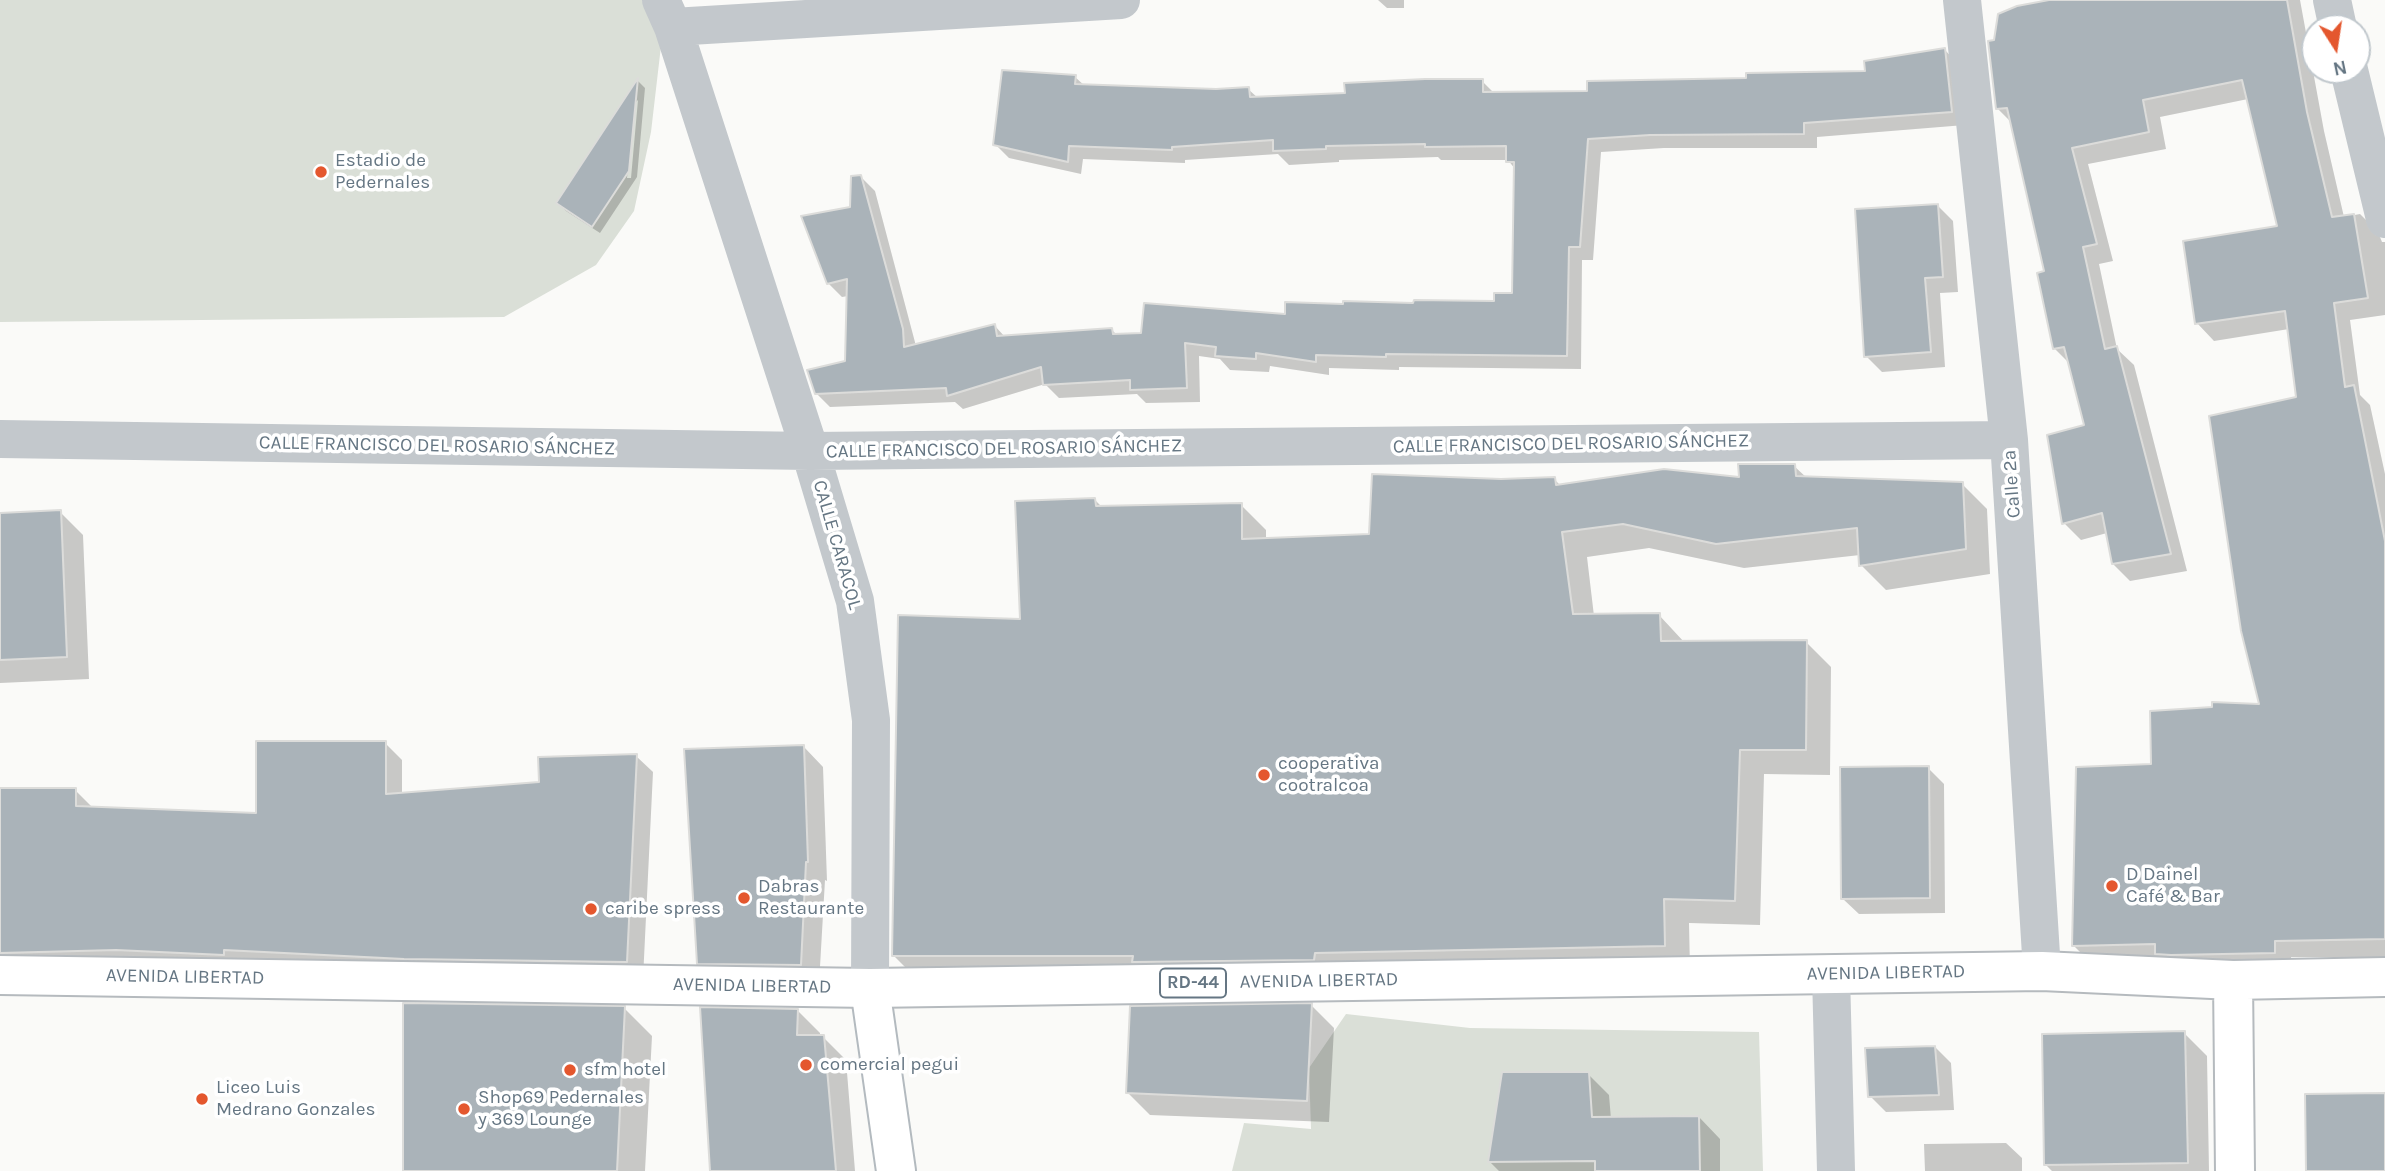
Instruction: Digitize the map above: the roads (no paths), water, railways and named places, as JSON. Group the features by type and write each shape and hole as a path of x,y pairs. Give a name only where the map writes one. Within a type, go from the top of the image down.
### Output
{"main road":[{"name":"AVENIDA LIBERTAD","path":"0,975 870,988 2042,971 2234,980 2385,976"},
{"path":"2234,980 2235,1171"},
{"path":"870,988 896,1171"}],"street":[{"path":"667,13 1121,0"},
{"name":"Calle 2ª","path":"1962,0 2009,440 2042,971"},
{"name":"CALLE CARACOL","path":"667,13 810,451 855,601 871,720 870,988"},
{"path":"2352,84 2385,219"},
{"name":"CALLE FRANCISCO DEL ROSARIO SÁNCHEZ","path":"0,439 810,451 2009,440"},
{"path":"1831,974 1836,1171"}],"place":[{"name":"Estadio de Pedernales","path":"321,172"},
{"name":"cooperativa cootralcoa","path":"1264,775"},
{"name":"D Dainel Café & Bar","path":"2112,886"},
{"name":"Dabras Restaurante","path":"744,898"},
{"name":"caribe spress","path":"591,909"},
{"name":"comercial pegui","path":"806,1065"},
{"name":"sfm hotel","path":"570,1070"},
{"name":"Liceo Luis Medrano Gonzales","path":"202,1099"},
{"name":"Shop69 Pedernales y 369 Lounge","path":"464,1109"}]}
